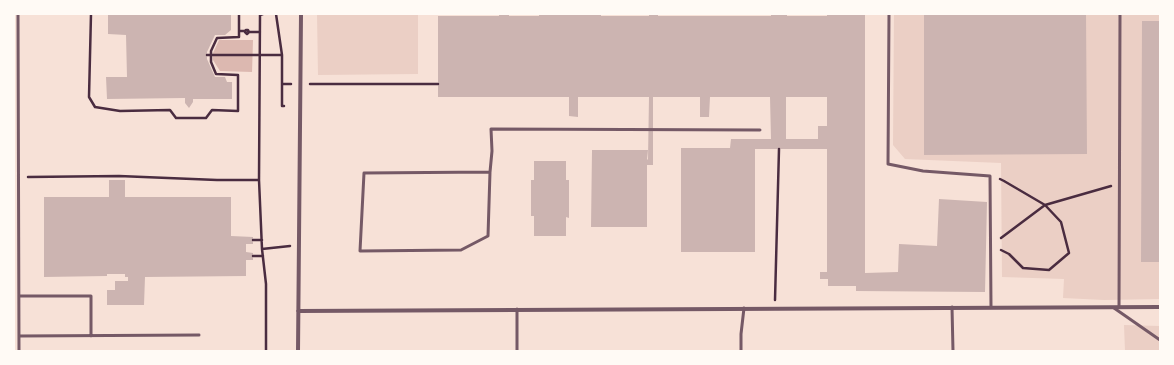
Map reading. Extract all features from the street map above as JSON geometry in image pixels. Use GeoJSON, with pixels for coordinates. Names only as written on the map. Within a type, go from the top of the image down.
{"type":"FeatureCollection","features":[{"type":"Feature","properties":{"kind":"street"},"geometry":{"type":"LineString","coordinates":[[298,351],[301,14]]}},
{"type":"Feature","properties":{"kind":"street"},"geometry":{"type":"LineString","coordinates":[[298,311],[1160,307]]}},
{"type":"Feature","properties":{"kind":"lane"},"geometry":{"type":"LineString","coordinates":[[18,14],[19,351]]}},
{"type":"Feature","properties":{"kind":"lane"},"geometry":{"type":"LineString","coordinates":[[889,14],[888,164],[923,171],[990,176],[991,307]]}},
{"type":"Feature","properties":{"kind":"lane"},"geometry":{"type":"LineString","coordinates":[[1119,306],[1120,14]]}},
{"type":"Feature","properties":{"kind":"lane"},"geometry":{"type":"LineString","coordinates":[[490,172],[364,173],[360,251],[461,250],[488,236],[492,151],[491,130],[760,130]]}},
{"type":"Feature","properties":{"kind":"lane"},"geometry":{"type":"LineString","coordinates":[[19,296],[91,296],[91,336]]}},
{"type":"Feature","properties":{"kind":"lane"},"geometry":{"type":"LineString","coordinates":[[952,307],[952,351]]}},
{"type":"Feature","properties":{"kind":"lane"},"geometry":{"type":"LineString","coordinates":[[1112,307],[1160,340]]}},
{"type":"Feature","properties":{"kind":"lane"},"geometry":{"type":"LineString","coordinates":[[741,351],[744,308]]}},
{"type":"Feature","properties":{"kind":"lane"},"geometry":{"type":"LineString","coordinates":[[517,309],[517,351]]}},
{"type":"Feature","properties":{"kind":"lane"},"geometry":{"type":"LineString","coordinates":[[19,336],[200,335]]}},
{"type":"Feature","properties":{"kind":"path"},"geometry":{"type":"LineString","coordinates":[[91,14],[89,97],[96,107],[120,111],[170,110],[176,118],[206,118],[212,110],[238,111],[238,75],[216,74],[211,62],[211,51],[217,38],[239,37],[238,14]]}},
{"type":"Feature","properties":{"kind":"path"},"geometry":{"type":"LineString","coordinates":[[263,14],[260,16],[259,180],[262,249],[266,284],[266,351]]}},
{"type":"Feature","properties":{"kind":"path"},"geometry":{"type":"LineString","coordinates":[[276,14],[282,55],[282,106],[284,106]]}},
{"type":"Feature","properties":{"kind":"path"},"geometry":{"type":"LineString","coordinates":[[239,31],[248,30],[249,32],[260,32]]}},
{"type":"Feature","properties":{"kind":"path"},"geometry":{"type":"LineString","coordinates":[[207,55],[282,55]]}},
{"type":"Feature","properties":{"kind":"path"},"geometry":{"type":"LineString","coordinates":[[282,84],[438,84]]}},
{"type":"Feature","properties":{"kind":"path"},"geometry":{"type":"LineString","coordinates":[[774,308],[779,149]]}},
{"type":"Feature","properties":{"kind":"path"},"geometry":{"type":"LineString","coordinates":[[118,180],[119,176]]}},
{"type":"Feature","properties":{"kind":"path"},"geometry":{"type":"LineString","coordinates":[[19,177],[119,176],[259,180]]}},
{"type":"Feature","properties":{"kind":"path"},"geometry":{"type":"LineString","coordinates":[[990,176],[1004,181],[1045,205],[1062,222],[1069,253],[1049,270],[1023,268],[1009,254],[1001,250]]}},
{"type":"Feature","properties":{"kind":"path"},"geometry":{"type":"LineString","coordinates":[[1001,238],[1045,205],[1119,183]]}},
{"type":"Feature","properties":{"kind":"path"},"geometry":{"type":"LineString","coordinates":[[253,240],[262,240]]}},
{"type":"Feature","properties":{"kind":"path"},"geometry":{"type":"LineString","coordinates":[[262,249],[298,246]]}},
{"type":"Feature","properties":{"kind":"path"},"geometry":{"type":"LineString","coordinates":[[253,256],[263,256]]}},
{"type":"Feature","properties":{"kind":"shaded area"},"geometry":{"type":"Polygon","coordinates":[[[317,14],[418,14],[418,74],[318,75],[317,14]]]}},
{"type":"Feature","properties":{"kind":"shaded area"},"geometry":{"type":"Polygon","coordinates":[[[894,14],[1160,14],[1160,299],[1104,300],[1063,298],[1064,279],[1002,277],[1001,163],[905,159],[893,145],[894,14]]]}},
{"type":"Feature","properties":{"kind":"shaded area"},"geometry":{"type":"Polygon","coordinates":[[[219,40],[253,40],[252,72],[220,71],[213,60],[213,53],[219,40]]]}},
{"type":"Feature","properties":{"kind":"shaded area"},"geometry":{"type":"Polygon","coordinates":[[[1124,325],[1160,326],[1160,351],[1125,351],[1124,325]]]}},
{"type":"Feature","properties":{"kind":"building"},"geometry":{"type":"Polygon","coordinates":[[[108,14],[231,14],[231,30],[225,35],[215,35],[207,52],[207,59],[215,77],[225,77],[227,82],[232,82],[232,99],[193,99],[193,102],[189,108],[185,103],[185,98],[107,99],[106,77],[127,77],[126,35],[108,34],[108,14]]]}},
{"type":"Feature","properties":{"kind":"building"},"geometry":{"type":"Polygon","coordinates":[[[499,14],[509,14],[509,16],[539,16],[539,14],[601,14],[601,16],[649,16],[649,14],[658,14],[658,16],[771,16],[771,14],[787,14],[787,16],[827,16],[827,14],[865,14],[865,273],[898,272],[899,244],[937,246],[939,199],[987,202],[985,292],[856,291],[856,286],[828,286],[828,279],[820,279],[820,272],[827,272],[827,149],[755,149],[755,252],[681,252],[681,148],[730,148],[731,139],[771,139],[770,97],[710,97],[709,117],[700,117],[700,97],[653,97],[653,165],[647,165],[647,227],[591,227],[592,150],[648,150],[647,160],[648,159],[649,97],[578,97],[578,117],[569,116],[569,97],[438,97],[438,16],[499,16],[499,14]],[[786,97],[786,139],[818,139],[818,126],[827,126],[827,97],[786,97]]]}},
{"type":"Feature","properties":{"kind":"building"},"geometry":{"type":"Polygon","coordinates":[[[924,14],[1086,14],[1087,154],[924,155],[924,14]]]}},
{"type":"Feature","properties":{"kind":"building"},"geometry":{"type":"Polygon","coordinates":[[[1142,21],[1160,21],[1160,262],[1141,262],[1142,21]]]}},
{"type":"Feature","properties":{"kind":"building"},"geometry":{"type":"Polygon","coordinates":[[[534,161],[566,161],[566,180],[569,180],[569,218],[566,217],[566,236],[534,236],[534,216],[531,216],[531,180],[534,180],[534,161]]]}},
{"type":"Feature","properties":{"kind":"building"},"geometry":{"type":"Polygon","coordinates":[[[109,180],[125,180],[125,197],[231,197],[231,236],[253,237],[253,244],[246,244],[246,252],[253,253],[253,260],[246,260],[246,276],[145,277],[144,305],[107,305],[107,290],[115,290],[115,281],[128,281],[128,277],[125,277],[125,274],[107,274],[107,276],[44,277],[44,197],[109,197],[109,180]]]}}]}
